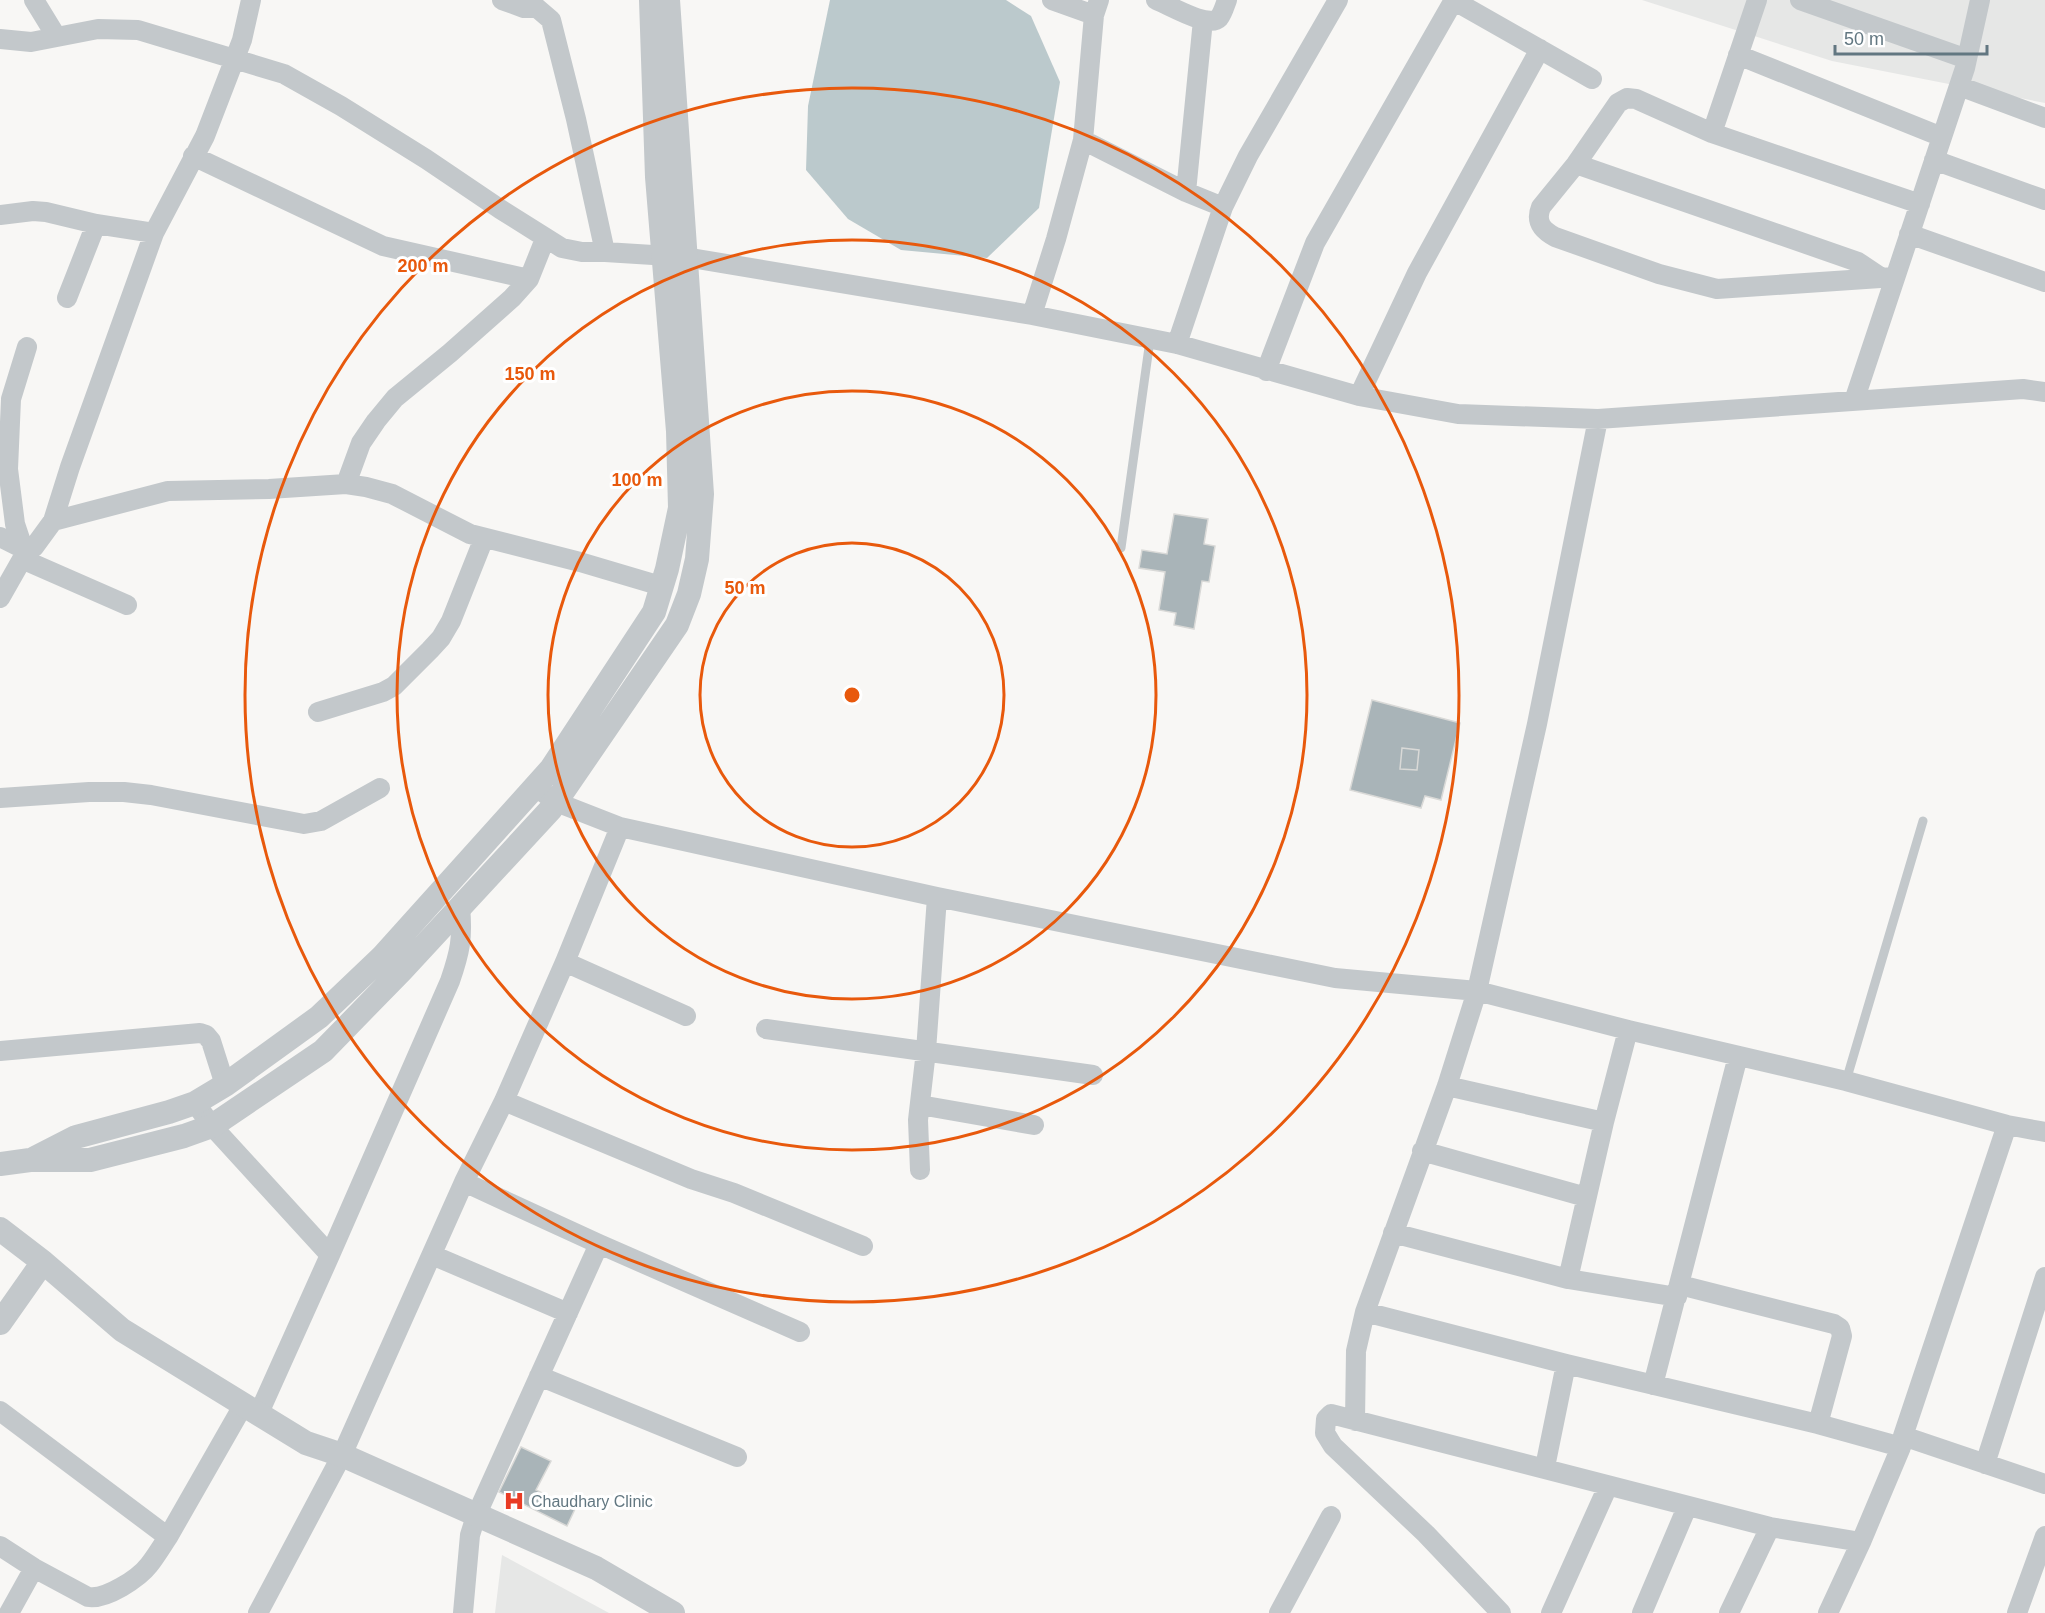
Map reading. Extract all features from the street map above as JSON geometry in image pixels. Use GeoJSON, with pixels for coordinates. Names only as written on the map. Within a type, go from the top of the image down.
{"type":"FeatureCollection","features":[{"type":"Feature","properties":{"kind":"street"},"geometry":{"type":"LineString","coordinates":[[34,0],[56,36]]}},
{"type":"Feature","properties":{"kind":"street"},"geometry":{"type":"LineString","coordinates":[[0,598],[24,554],[34,547],[53,521],[70,467],[154,233],[205,136],[242,40],[251,0]]}},
{"type":"Feature","properties":{"kind":"street"},"geometry":{"type":"LineString","coordinates":[[502,0],[525,8],[536,4],[551,20],[576,118],[604,252]]}},
{"type":"Feature","properties":{"kind":"street"},"geometry":{"type":"LineString","coordinates":[[0,1164],[30,1160],[90,1160],[184,1136],[212,1126],[323,1051],[460,908],[556,802],[677,625],[697,559],[702,494],[674,257],[657,177],[651,0]]}},
{"type":"Feature","properties":{"kind":"street"},"geometry":{"type":"LineString","coordinates":[[30,1160],[76,1137],[169,1113],[195,1103],[225,1085],[319,1017],[382,957],[551,770],[654,612],[667,569],[680,508],[669,0]]}},
{"type":"Feature","properties":{"kind":"street"},"geometry":{"type":"LineString","coordinates":[[1032,315],[1083,140],[1096,7],[1052,0]]}},
{"type":"Feature","properties":{"kind":"street"},"geometry":{"type":"LineString","coordinates":[[1159,1],[1212,22],[1219,18],[1227,0]]}},
{"type":"Feature","properties":{"kind":"street"},"geometry":{"type":"LineString","coordinates":[[1177,344],[1223,207],[1248,156],[1338,0]]}},
{"type":"Feature","properties":{"kind":"street"},"geometry":{"type":"LineString","coordinates":[[1266,371],[1315,243],[1454,0],[1592,79]]}},
{"type":"Feature","properties":{"kind":"street"},"geometry":{"type":"LineString","coordinates":[[1712,133],[1756,0]]}},
{"type":"Feature","properties":{"kind":"street"},"geometry":{"type":"LineString","coordinates":[[1800,0],[1967,60]]}},
{"type":"Feature","properties":{"kind":"street"},"geometry":{"type":"LineString","coordinates":[[1854,401],[1889,278],[1920,204],[1959,86],[1980,0]]}},
{"type":"Feature","properties":{"kind":"street"},"geometry":{"type":"LineString","coordinates":[[1186,192],[1203,20]]}},
{"type":"Feature","properties":{"kind":"street"},"geometry":{"type":"LineString","coordinates":[[0,39],[31,42],[98,29],[138,30],[284,74],[341,106],[426,159],[562,248],[582,252],[674,257],[1032,315],[1177,344],[1359,396],[1458,414],[1598,419],[2023,389],[2045,392]]}},
{"type":"Feature","properties":{"kind":"street"},"geometry":{"type":"LineString","coordinates":[[1359,396],[1417,273],[1540,49]]}},
{"type":"Feature","properties":{"kind":"street"},"geometry":{"type":"LineString","coordinates":[[1738,55],[1942,137]]}},
{"type":"Feature","properties":{"kind":"street"},"geometry":{"type":"LineString","coordinates":[[1959,86],[2045,118]]}},
{"type":"Feature","properties":{"kind":"street"},"geometry":{"type":"LineString","coordinates":[[1889,278],[1717,289],[1659,274],[1555,237],[1539,225],[1538,215],[1541,207],[1576,164],[1618,103],[1627,99],[1636,99],[1712,133],[1920,204]]}},
{"type":"Feature","properties":{"kind":"street"},"geometry":{"type":"LineString","coordinates":[[1083,140],[1186,192],[1223,207]]}},
{"type":"Feature","properties":{"kind":"street"},"geometry":{"type":"LineString","coordinates":[[193,156],[382,246],[528,279]]}},
{"type":"Feature","properties":{"kind":"street"},"geometry":{"type":"LineString","coordinates":[[1934,160],[2045,200]]}},
{"type":"Feature","properties":{"kind":"street"},"geometry":{"type":"LineString","coordinates":[[1576,164],[1858,262],[1889,278]]}},
{"type":"Feature","properties":{"kind":"street"},"geometry":{"type":"LineString","coordinates":[[0,215],[33,211],[46,212],[96,224],[154,233]]}},
{"type":"Feature","properties":{"kind":"street"},"geometry":{"type":"LineString","coordinates":[[67,298],[96,224]]}},
{"type":"Feature","properties":{"kind":"street"},"geometry":{"type":"LineString","coordinates":[[1909,234],[2045,282]]}},
{"type":"Feature","properties":{"kind":"street"},"geometry":{"type":"LineString","coordinates":[[346,484],[361,443],[376,421],[395,398],[459,346],[512,298],[528,279],[545,239]]}},
{"type":"Feature","properties":{"kind":"street"},"geometry":{"type":"LineString","coordinates":[[24,554],[15,524],[8,470],[11,399],[27,347]]}},
{"type":"Feature","properties":{"kind":"street"},"geometry":{"type":"LineString","coordinates":[[1355,1421],[1356,1351],[1365,1312],[1447,1086],[1477,992],[1537,724],[1598,419]]}},
{"type":"Feature","properties":{"kind":"street"},"geometry":{"type":"LineString","coordinates":[[53,521],[168,491],[269,489],[346,484],[392,494],[470,534],[523,546],[661,586]]}},
{"type":"Feature","properties":{"kind":"street"},"geometry":{"type":"LineString","coordinates":[[0,537],[24,554],[127,605]]}},
{"type":"Feature","properties":{"kind":"street"},"geometry":{"type":"LineString","coordinates":[[318,712],[383,692],[394,686],[430,650],[441,638],[451,621],[484,538]]}},
{"type":"Feature","properties":{"kind":"street"},"geometry":{"type":"LineString","coordinates":[[536,787],[556,802],[621,827],[937,897],[1335,978],[1477,992],[1846,1081],[2007,1125],[2045,1132]]}},
{"type":"Feature","properties":{"kind":"street"},"geometry":{"type":"LineString","coordinates":[[0,798],[124,792],[304,824],[321,821],[380,789]]}},
{"type":"Feature","properties":{"kind":"street"},"geometry":{"type":"LineString","coordinates":[[258,1613],[342,1455],[464,1182],[504,1101],[621,827]]}},
{"type":"Feature","properties":{"kind":"street"},"geometry":{"type":"LineString","coordinates":[[920,1170],[918,1120],[926,1051],[937,897]]}},
{"type":"Feature","properties":{"kind":"street"},"geometry":{"type":"LineString","coordinates":[[0,1546],[34,1568],[88,1597],[95,1605],[143,1571],[168,1537],[251,1409],[330,1256],[450,981],[460,952],[463,933],[460,908]]}},
{"type":"Feature","properties":{"kind":"street"},"geometry":{"type":"LineString","coordinates":[[565,962],[686,1016]]}},
{"type":"Feature","properties":{"kind":"street"},"geometry":{"type":"LineString","coordinates":[[766,1029],[1093,1075]]}},
{"type":"Feature","properties":{"kind":"street"},"geometry":{"type":"LineString","coordinates":[[1568,1279],[1628,1030]]}},
{"type":"Feature","properties":{"kind":"street"},"geometry":{"type":"LineString","coordinates":[[0,1051],[200,1033],[207,1035],[211,1041],[225,1085]]}},
{"type":"Feature","properties":{"kind":"street"},"geometry":{"type":"LineString","coordinates":[[1653,1385],[1738,1056]]}},
{"type":"Feature","properties":{"kind":"street"},"geometry":{"type":"LineString","coordinates":[[1447,1086],[1604,1122]]}},
{"type":"Feature","properties":{"kind":"street"},"geometry":{"type":"LineString","coordinates":[[504,1101],[691,1179],[734,1193],[863,1245]]}},
{"type":"Feature","properties":{"kind":"street"},"geometry":{"type":"LineString","coordinates":[[195,1103],[212,1126],[330,1256]]}},
{"type":"Feature","properties":{"kind":"street"},"geometry":{"type":"LineString","coordinates":[[920,1105],[1034,1125]]}},
{"type":"Feature","properties":{"kind":"street"},"geometry":{"type":"LineString","coordinates":[[1828,1613],[1861,1542],[1902,1442],[2007,1125]]}},
{"type":"Feature","properties":{"kind":"street"},"geometry":{"type":"LineString","coordinates":[[1422,1151],[1586,1197]]}},
{"type":"Feature","properties":{"kind":"street"},"geometry":{"type":"LineString","coordinates":[[464,1182],[801,1332]]}},
{"type":"Feature","properties":{"kind":"street"},"geometry":{"type":"LineString","coordinates":[[0,1229],[43,1262],[122,1330],[306,1443],[342,1455],[596,1568],[673,1613]]}},
{"type":"Feature","properties":{"kind":"street"},"geometry":{"type":"LineString","coordinates":[[1393,1233],[1568,1279],[1678,1291],[1834,1324],[1840,1328],[1842,1336],[1818,1424]]}},
{"type":"Feature","properties":{"kind":"street"},"geometry":{"type":"LineString","coordinates":[[463,1613],[470,1535],[476,1516],[599,1244]]}},
{"type":"Feature","properties":{"kind":"street"},"geometry":{"type":"LineString","coordinates":[[432,1255],[568,1313]]}},
{"type":"Feature","properties":{"kind":"street"},"geometry":{"type":"LineString","coordinates":[[0,1323],[43,1262]]}},
{"type":"Feature","properties":{"kind":"street"},"geometry":{"type":"LineString","coordinates":[[1985,1464],[2045,1277]]}},
{"type":"Feature","properties":{"kind":"street"},"geometry":{"type":"LineString","coordinates":[[1365,1312],[1566,1364],[1902,1442],[1985,1464],[2045,1484]]}},
{"type":"Feature","properties":{"kind":"street"},"geometry":{"type":"LineString","coordinates":[[1545,1467],[1566,1364]]}},
{"type":"Feature","properties":{"kind":"street"},"geometry":{"type":"LineString","coordinates":[[539,1377],[736,1457]]}},
{"type":"Feature","properties":{"kind":"street"},"geometry":{"type":"LineString","coordinates":[[0,1411],[168,1537]]}},
{"type":"Feature","properties":{"kind":"street"},"geometry":{"type":"LineString","coordinates":[[1501,1613],[1426,1534],[1332,1446],[1325,1433],[1326,1419],[1331,1414],[1339,1414],[1355,1421],[1545,1467],[1687,1507],[1770,1527],[1861,1542]]}},
{"type":"Feature","properties":{"kind":"street"},"geometry":{"type":"LineString","coordinates":[[1551,1613],[1608,1486]]}},
{"type":"Feature","properties":{"kind":"street"},"geometry":{"type":"LineString","coordinates":[[1642,1613],[1687,1507]]}},
{"type":"Feature","properties":{"kind":"street"},"geometry":{"type":"LineString","coordinates":[[1279,1613],[1331,1516]]}},
{"type":"Feature","properties":{"kind":"street"},"geometry":{"type":"LineString","coordinates":[[1729,1613],[1770,1527]]}},
{"type":"Feature","properties":{"kind":"street"},"geometry":{"type":"LineString","coordinates":[[2017,1613],[2037,1580],[2045,1536]]}},
{"type":"Feature","properties":{"kind":"street"},"geometry":{"type":"LineString","coordinates":[[9,1613],[34,1568]]}},
{"type":"Feature","properties":{"kind":"lane"},"geometry":{"type":"LineString","coordinates":[[1121,548],[1150,340]]}},
{"type":"Feature","properties":{"kind":"lane"},"geometry":{"type":"LineString","coordinates":[[1846,1081],[1923,821]]}},
{"type":"Feature","properties":{"kind":"shaded area"},"geometry":{"type":"Polygon","coordinates":[[[830,0],[1006,0],[1031,16],[1060,82],[1039,208],[987,258],[901,250],[848,219],[806,170],[808,106],[830,0]]]}},
{"type":"Feature","properties":{"kind":"shaded area"},"geometry":{"type":"Polygon","coordinates":[[[1642,0],[2045,0],[2045,103],[1832,61],[1642,0]]]}},
{"type":"Feature","properties":{"kind":"shaded area"},"geometry":{"type":"Polygon","coordinates":[[[502,1555],[609,1613],[495,1613],[502,1555]]]}},
{"type":"Feature","properties":{"kind":"building"},"geometry":{"type":"Polygon","coordinates":[[[1174,514],[1208,519],[1204,544],[1215,546],[1209,582],[1202,581],[1194,629],[1174,625],[1176,613],[1159,610],[1165,572],[1139,568],[1142,550],[1167,554],[1174,514]]]}},
{"type":"Feature","properties":{"kind":"building"},"geometry":{"type":"Polygon","coordinates":[[[1372,700],[1460,723],[1441,800],[1425,796],[1421,808],[1350,790],[1372,700]],[[1402,748],[1400,769],[1417,770],[1419,750],[1402,748]]]}},
{"type":"Feature","properties":{"kind":"building"},"geometry":{"type":"Polygon","coordinates":[[[1402,748],[1419,750],[1417,770],[1400,769],[1402,748]]]}},
{"type":"Feature","properties":{"kind":"building"},"geometry":{"type":"Polygon","coordinates":[[[521,1447],[551,1461],[536,1490],[575,1509],[567,1526],[499,1492],[521,1447]]]}},
{"type":"Feature","properties":{"kind":"place","name":"Chaudhary Clinic"},"geometry":{"type":"Point","coordinates":[514,1501]}}]}
